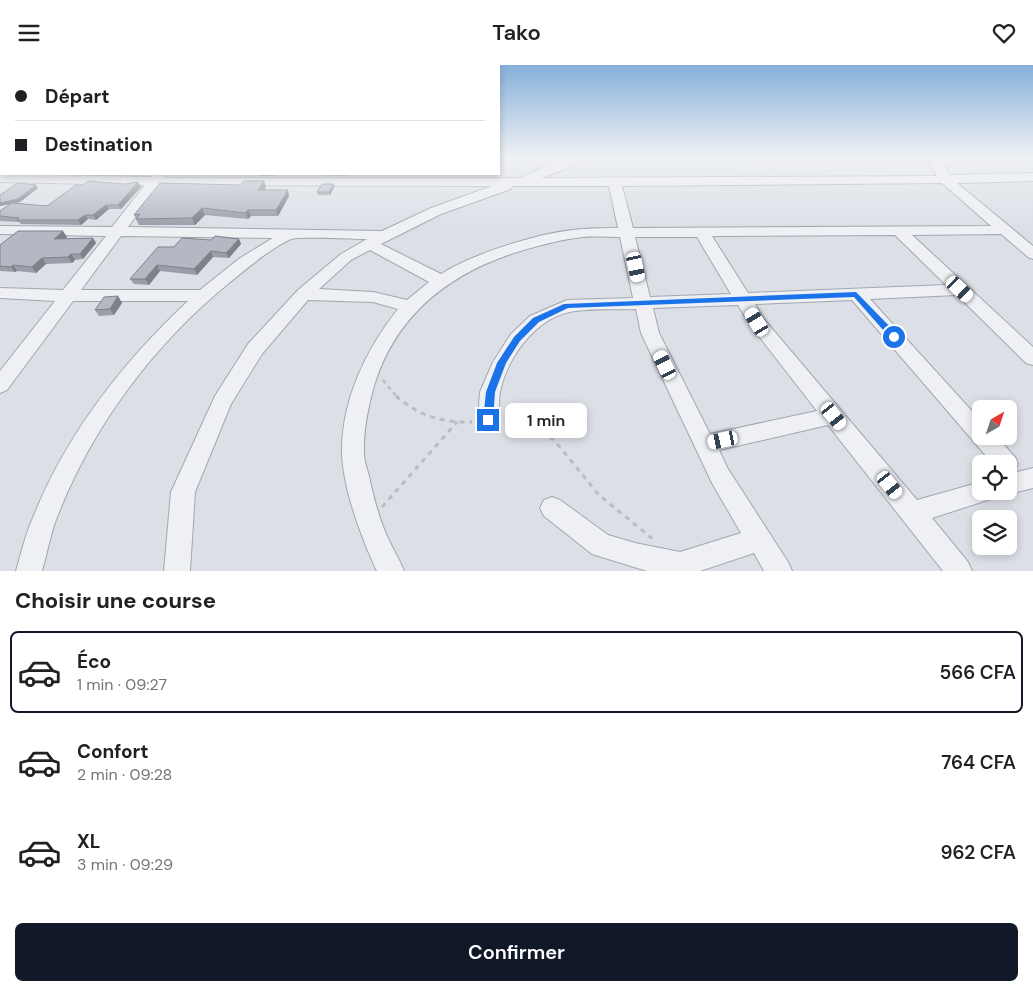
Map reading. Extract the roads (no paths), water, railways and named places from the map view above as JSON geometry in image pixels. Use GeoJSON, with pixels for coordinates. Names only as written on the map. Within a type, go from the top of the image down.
{"type":"FeatureCollection","features":[{"type":"Feature","properties":{"kind":"street"},"geometry":{"type":"LineString","coordinates":[[0,385],[156,181]]}},
{"type":"Feature","properties":{"kind":"street"},"geometry":{"type":"LineString","coordinates":[[471,181],[807,181]]}},
{"type":"Feature","properties":{"kind":"street"},"geometry":{"type":"LineString","coordinates":[[177,571],[183,492],[222,402],[255,349],[304,293],[346,257],[378,239],[436,211],[480,197],[520,181]]}},
{"type":"Feature","properties":{"kind":"street"},"geometry":{"type":"LineString","coordinates":[[947,181],[1033,254]]}},
{"type":"Feature","properties":{"kind":"street"},"geometry":{"type":"LineString","coordinates":[[615,182],[650,333],[720,476],[779,571]]}},
{"type":"Feature","properties":{"kind":"street"},"geometry":{"type":"LineString","coordinates":[[0,230],[289,234],[378,239],[441,281]]}},
{"type":"Feature","properties":{"kind":"street"},"geometry":{"type":"LineString","coordinates":[[391,571],[380,552],[362,502],[353,453],[359,402],[376,360],[393,326],[411,307],[441,281],[485,258],[536,241],[582,233],[1005,230]]}},
{"type":"Feature","properties":{"kind":"street"},"geometry":{"type":"LineString","coordinates":[[898,231],[1033,358]]}},
{"type":"Feature","properties":{"kind":"street"},"geometry":{"type":"LineString","coordinates":[[702,232],[757,322],[959,571]]}},
{"type":"Feature","properties":{"kind":"street"},"geometry":{"type":"LineString","coordinates":[[29,571],[52,494],[91,424],[138,364],[181,316],[236,267],[289,234]]}},
{"type":"Feature","properties":{"kind":"street"},"geometry":{"type":"LineString","coordinates":[[488,420],[490,392],[502,363],[517,339],[536,320],[567,306],[643,301],[744,300],[960,289]]}},
{"type":"Feature","properties":{"kind":"street"},"geometry":{"type":"LineString","coordinates":[[0,293],[68,297],[203,295]]}},
{"type":"Feature","properties":{"kind":"street"},"geometry":{"type":"LineString","coordinates":[[304,293],[373,297],[411,307]]}},
{"type":"Feature","properties":{"kind":"street"},"geometry":{"type":"LineString","coordinates":[[856,295],[972,424]]}},
{"type":"Feature","properties":{"kind":"street"},"geometry":{"type":"LineString","coordinates":[[705,444],[834,416]]}},
{"type":"Feature","properties":{"kind":"street"},"geometry":{"type":"LineString","coordinates":[[991,445],[999,455]]}},
{"type":"Feature","properties":{"kind":"street"},"geometry":{"type":"LineString","coordinates":[[912,513],[972,495]]}},
{"type":"Feature","properties":{"kind":"street"},"geometry":{"type":"LineString","coordinates":[[552,508],[601,545],[635,556],[680,565],[759,539]]}}]}
